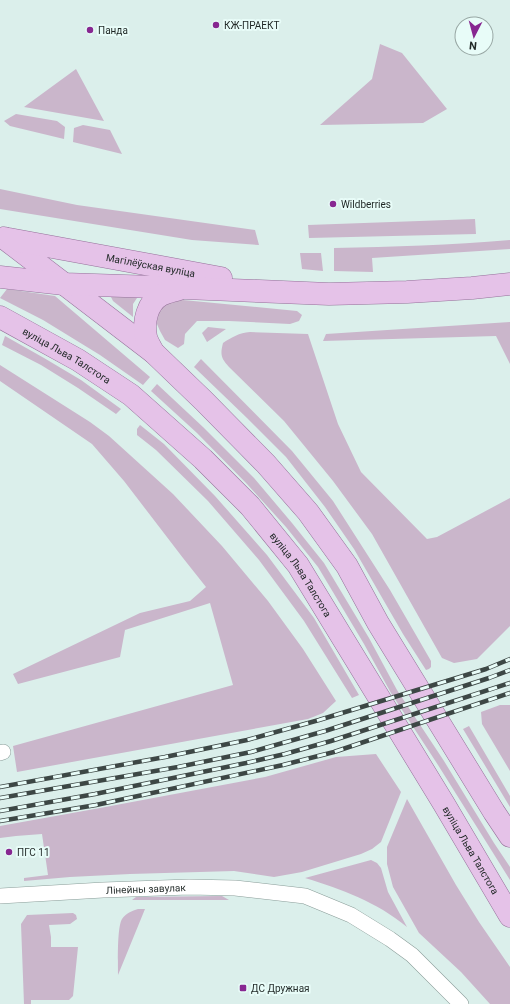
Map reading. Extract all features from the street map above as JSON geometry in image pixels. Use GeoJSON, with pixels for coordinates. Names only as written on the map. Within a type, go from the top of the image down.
{"type":"FeatureCollection","features":[{"type":"Feature","properties":{"kind":"main road"},"geometry":{"type":"LineString","coordinates":[[2,238],[152,352],[204,401],[260,458],[308,512],[347,566],[382,630],[510,836]]}},
{"type":"Feature","properties":{"kind":"main road","name":"Магілёўская вуліца"},"geometry":{"type":"LineString","coordinates":[[2,238],[301,292]]}},
{"type":"Feature","properties":{"kind":"main road","name":"Магілёўская вуліца"},"geometry":{"type":"LineString","coordinates":[[0,277],[64,284],[329,294],[407,292],[510,284]]}},
{"type":"Feature","properties":{"kind":"main road"},"geometry":{"type":"LineString","coordinates":[[152,352],[146,338],[145,326],[149,308],[162,294],[185,288]]}},
{"type":"Feature","properties":{"kind":"main road","name":"вуліца Льва Талстога"},"geometry":{"type":"LineString","coordinates":[[0,317],[78,360],[131,395],[204,459],[250,506],[298,564],[436,790],[510,916]]}},
{"type":"Feature","properties":{"kind":"street","name":"Лінейны завулак"},"geometry":{"type":"LineString","coordinates":[[0,896],[189,887],[235,888],[305,896],[351,915],[390,939],[412,956],[461,1004]]}},
{"type":"Feature","properties":{"kind":"street","name":"Лінейны завулак"},"geometry":{"type":"LineString","coordinates":[[292,894],[304,903],[349,920],[389,944],[408,960],[448,1004]]}},
{"type":"Feature","properties":{"kind":"shaded area"},"geometry":{"type":"Polygon","coordinates":[[[380,44],[402,53],[447,109],[423,123],[320,125],[372,79],[380,44]]]}},
{"type":"Feature","properties":{"kind":"shaded area"},"geometry":{"type":"Polygon","coordinates":[[[76,69],[104,121],[24,107],[76,69]]]}},
{"type":"Feature","properties":{"kind":"shaded area"},"geometry":{"type":"Polygon","coordinates":[[[16,114],[57,121],[65,127],[64,139],[10,126],[4,121],[16,114]]]}},
{"type":"Feature","properties":{"kind":"shaded area"},"geometry":{"type":"Polygon","coordinates":[[[83,125],[110,130],[122,154],[73,142],[74,128],[83,125]]]}},
{"type":"Feature","properties":{"kind":"shaded area"},"geometry":{"type":"Polygon","coordinates":[[[0,189],[77,205],[255,230],[259,245],[192,240],[0,209],[0,189]]]}},
{"type":"Feature","properties":{"kind":"shaded area"},"geometry":{"type":"Polygon","coordinates":[[[475,219],[476,234],[309,238],[308,225],[475,219]]]}},
{"type":"Feature","properties":{"kind":"shaded area"},"geometry":{"type":"Polygon","coordinates":[[[510,240],[510,249],[372,258],[373,272],[334,271],[334,248],[422,246],[510,240]]]}},
{"type":"Feature","properties":{"kind":"shaded area"},"geometry":{"type":"Polygon","coordinates":[[[300,253],[321,253],[323,271],[302,269],[300,253]]]}},
{"type":"Feature","properties":{"kind":"shaded area"},"geometry":{"type":"Polygon","coordinates":[[[7,289],[55,296],[150,377],[143,385],[100,355],[43,320],[0,298],[7,289]]]}},
{"type":"Feature","properties":{"kind":"shaded area"},"geometry":{"type":"Polygon","coordinates":[[[109,293],[139,295],[133,304],[133,317],[113,301],[109,293]]]}},
{"type":"Feature","properties":{"kind":"shaded area"},"geometry":{"type":"Polygon","coordinates":[[[173,300],[297,311],[302,315],[299,321],[290,324],[197,321],[185,334],[184,344],[178,348],[165,340],[157,324],[157,314],[164,304],[173,300]]]}},
{"type":"Feature","properties":{"kind":"shaded area"},"geometry":{"type":"Polygon","coordinates":[[[510,322],[510,364],[496,336],[323,341],[326,334],[510,322]]]}},
{"type":"Feature","properties":{"kind":"shaded area"},"geometry":{"type":"Polygon","coordinates":[[[208,327],[226,329],[207,342],[202,333],[208,327]]]}},
{"type":"Feature","properties":{"kind":"shaded area"},"geometry":{"type":"Polygon","coordinates":[[[242,333],[308,334],[338,424],[361,472],[427,539],[437,537],[510,498],[510,626],[477,659],[454,663],[442,658],[372,534],[333,481],[284,421],[224,361],[221,353],[223,343],[242,333]]]}},
{"type":"Feature","properties":{"kind":"shaded area"},"geometry":{"type":"Polygon","coordinates":[[[5,336],[81,380],[121,409],[116,414],[41,365],[2,345],[5,336]]]}},
{"type":"Feature","properties":{"kind":"shaded area"},"geometry":{"type":"Polygon","coordinates":[[[201,359],[292,451],[333,501],[390,590],[431,661],[431,667],[429,669],[426,670],[403,634],[354,549],[325,507],[286,457],[194,367],[201,359]]]}},
{"type":"Feature","properties":{"kind":"shaded area"},"geometry":{"type":"Polygon","coordinates":[[[0,365],[90,422],[109,436],[173,494],[222,546],[268,601],[303,649],[336,701],[323,713],[308,719],[17,772],[13,746],[233,685],[210,603],[125,630],[120,657],[18,684],[13,674],[140,613],[190,601],[206,587],[124,481],[92,444],[0,381],[0,365]]]}},
{"type":"Feature","properties":{"kind":"shaded area"},"geometry":{"type":"Polygon","coordinates":[[[157,384],[254,478],[324,563],[369,638],[397,690],[444,761],[510,867],[510,880],[391,693],[364,644],[318,567],[286,527],[247,484],[197,433],[151,391],[157,384]]]}},
{"type":"Feature","properties":{"kind":"shaded area"},"geometry":{"type":"Polygon","coordinates":[[[140,425],[164,444],[215,496],[267,555],[314,618],[359,695],[352,698],[304,621],[259,560],[208,501],[156,450],[137,435],[137,429],[140,425]]]}},
{"type":"Feature","properties":{"kind":"shaded area"},"geometry":{"type":"Polygon","coordinates":[[[500,705],[510,705],[510,771],[482,724],[481,712],[500,705]]]}},
{"type":"Feature","properties":{"kind":"shaded area"},"geometry":{"type":"Polygon","coordinates":[[[469,726],[510,796],[510,807],[463,729],[469,726]]]}},
{"type":"Feature","properties":{"kind":"shaded area"},"geometry":{"type":"Polygon","coordinates":[[[376,754],[401,792],[381,842],[372,849],[361,854],[302,872],[274,877],[234,871],[130,874],[24,881],[24,878],[48,875],[42,834],[0,838],[0,826],[265,777],[336,757],[376,754]]]}},
{"type":"Feature","properties":{"kind":"shaded area"},"geometry":{"type":"Polygon","coordinates":[[[407,799],[456,885],[510,967],[510,1004],[490,1004],[461,972],[419,933],[393,887],[387,864],[387,847],[407,799]]]}},
{"type":"Feature","properties":{"kind":"shaded area"},"geometry":{"type":"Polygon","coordinates":[[[371,860],[377,863],[381,868],[388,892],[407,927],[371,903],[305,878],[371,860]]]}},
{"type":"Feature","properties":{"kind":"shaded area"},"geometry":{"type":"Polygon","coordinates":[[[222,896],[229,900],[132,900],[136,897],[222,896]]]}},
{"type":"Feature","properties":{"kind":"shaded area"},"geometry":{"type":"Polygon","coordinates":[[[138,909],[145,909],[118,975],[120,923],[125,915],[138,909]]]}},
{"type":"Feature","properties":{"kind":"shaded area"},"geometry":{"type":"Polygon","coordinates":[[[73,913],[76,915],[77,919],[70,924],[49,925],[51,947],[78,947],[73,996],[69,1000],[31,1000],[31,1004],[24,1004],[21,924],[27,915],[73,913]]]}},
{"type":"Feature","properties":{"kind":"railway"},"geometry":{"type":"LineString","coordinates":[[0,787],[165,757],[247,740],[319,720],[486,669],[510,659]]}},
{"type":"Feature","properties":{"kind":"railway"},"geometry":{"type":"LineString","coordinates":[[0,798],[178,767],[251,752],[325,731],[510,670]]}},
{"type":"Feature","properties":{"kind":"railway"},"geometry":{"type":"LineString","coordinates":[[0,811],[95,794],[285,754],[331,741],[510,683]]}},
{"type":"Feature","properties":{"kind":"railway"},"geometry":{"type":"LineString","coordinates":[[0,821],[96,805],[283,765],[334,752],[510,693]]}},
{"type":"Feature","properties":{"kind":"place","name":"КЖ-ПРАЕКТ"},"geometry":{"type":"Point","coordinates":[216,25]}},
{"type":"Feature","properties":{"kind":"place","name":"Панда"},"geometry":{"type":"Point","coordinates":[90,30]}},
{"type":"Feature","properties":{"kind":"place","name":"Wildberries"},"geometry":{"type":"Point","coordinates":[333,204]}},
{"type":"Feature","properties":{"kind":"place","name":"ПГС 11"},"geometry":{"type":"Point","coordinates":[9,852]}},
{"type":"Feature","properties":{"kind":"place","name":"ДС Дружная"},"geometry":{"type":"Point","coordinates":[243,988]}}]}
